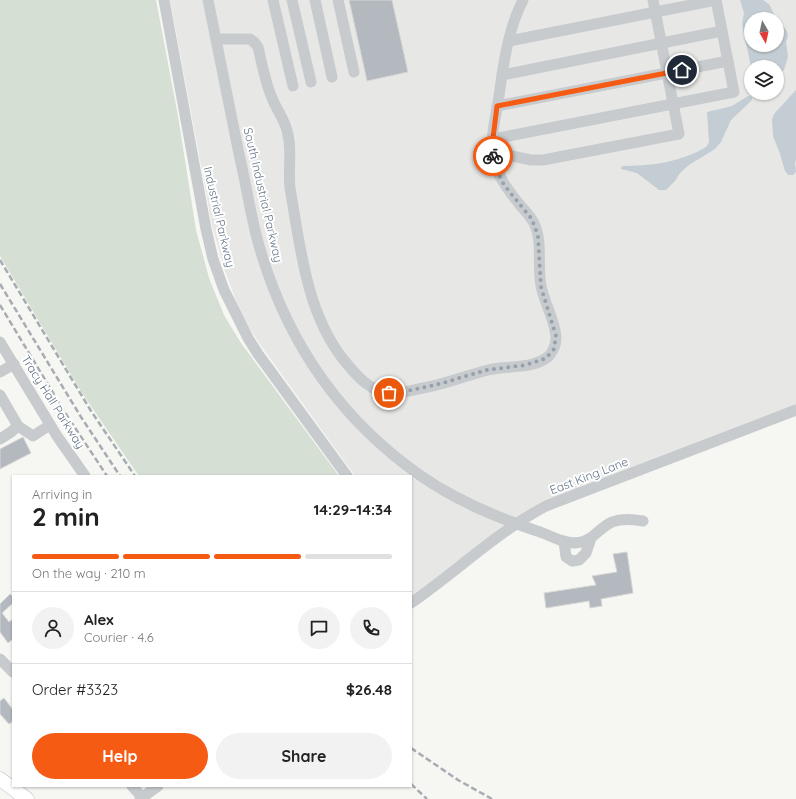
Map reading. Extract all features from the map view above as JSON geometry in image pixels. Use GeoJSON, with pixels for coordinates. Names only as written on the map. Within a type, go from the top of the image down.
{"type":"FeatureCollection","features":[{"type":"Feature","properties":{"kind":"main road"},"geometry":{"type":"LineString","coordinates":[[0,779],[27,799]]}},
{"type":"Feature","properties":{"kind":"street","name":"Industrial Parkway"},"geometry":{"type":"LineString","coordinates":[[164,0],[206,229],[224,290],[239,323],[258,354],[346,475]]}},
{"type":"Feature","properties":{"kind":"street","name":"South Industrial Parkway"},"geometry":{"type":"LineString","coordinates":[[208,0],[257,240],[281,309],[306,356],[342,406],[368,434],[394,457],[432,484],[452,496],[483,511],[564,541]]}},
{"type":"Feature","properties":{"kind":"street"},"geometry":{"type":"LineString","coordinates":[[273,0],[293,86]]}},
{"type":"Feature","properties":{"kind":"street"},"geometry":{"type":"LineString","coordinates":[[292,0],[311,82]]}},
{"type":"Feature","properties":{"kind":"street"},"geometry":{"type":"LineString","coordinates":[[315,0],[332,77]]}},
{"type":"Feature","properties":{"kind":"street"},"geometry":{"type":"LineString","coordinates":[[338,0],[354,72]]}},
{"type":"Feature","properties":{"kind":"street"},"geometry":{"type":"LineString","coordinates":[[216,39],[247,38],[256,44],[268,89],[275,106],[284,121],[289,138],[288,174],[305,271],[313,300],[328,336],[340,356],[365,382],[379,391],[398,393],[439,384],[487,370],[526,365],[544,359],[554,349],[556,336],[541,287],[538,237],[535,227],[531,218],[509,192],[500,178],[493,152],[492,139],[502,75],[509,41],[523,0]]}},
{"type":"Feature","properties":{"kind":"street"},"geometry":{"type":"LineString","coordinates":[[493,152],[531,160],[543,160],[679,134],[653,0]]}},
{"type":"Feature","properties":{"kind":"street"},"geometry":{"type":"LineString","coordinates":[[492,139],[734,92],[716,0],[509,41]]}},
{"type":"Feature","properties":{"kind":"street"},"geometry":{"type":"LineString","coordinates":[[502,75],[722,32]]}},
{"type":"Feature","properties":{"kind":"street"},"geometry":{"type":"LineString","coordinates":[[497,106],[728,61]]}},
{"type":"Feature","properties":{"kind":"street","name":"Tracy Hall Parkway"},"geometry":{"type":"LineString","coordinates":[[0,342],[50,424],[84,475]]}},
{"type":"Feature","properties":{"kind":"street"},"geometry":{"type":"LineString","coordinates":[[0,372],[14,364]]}},
{"type":"Feature","properties":{"kind":"street"},"geometry":{"type":"LineString","coordinates":[[0,395],[18,426],[33,436],[50,424]]}},
{"type":"Feature","properties":{"kind":"street","name":"East King Lane"},"geometry":{"type":"LineString","coordinates":[[412,602],[516,524],[534,513],[560,501],[796,410]]}},
{"type":"Feature","properties":{"kind":"street"},"geometry":{"type":"LineString","coordinates":[[0,439],[18,426]]}},
{"type":"Feature","properties":{"kind":"street"},"geometry":{"type":"LineString","coordinates":[[591,538],[586,553],[579,560],[572,561],[566,557],[564,541],[576,542],[591,538],[610,523],[630,519],[643,521]]}},
{"type":"Feature","properties":{"kind":"street"},"geometry":{"type":"LineString","coordinates":[[0,659],[12,671]]}},
{"type":"Feature","properties":{"kind":"street"},"geometry":{"type":"LineString","coordinates":[[133,787],[141,798],[157,787]]}},
{"type":"Feature","properties":{"kind":"shaded area"},"geometry":{"type":"Polygon","coordinates":[[[0,0],[156,0],[178,116],[196,230],[209,278],[224,315],[241,343],[338,475],[138,475],[82,393],[0,256],[0,0]]]}},
{"type":"Feature","properties":{"kind":"shaded area"},"geometry":{"type":"Polygon","coordinates":[[[170,0],[796,0],[796,407],[539,506],[415,595],[412,594],[412,475],[354,475],[259,343],[243,317],[223,265],[212,225],[170,0]]]}},
{"type":"Feature","properties":{"kind":"shaded area"},"geometry":{"type":"Polygon","coordinates":[[[740,0],[763,0],[769,4],[773,12],[744,13],[740,0]]]}},
{"type":"Feature","properties":{"kind":"shaded area"},"geometry":{"type":"Polygon","coordinates":[[[744,13],[744,34],[742,24],[744,13]]]}},
{"type":"Feature","properties":{"kind":"shaded area"},"geometry":{"type":"Polygon","coordinates":[[[784,27],[788,36],[786,42],[788,57],[784,70],[784,60],[750,60],[748,52],[784,52],[784,27]]]}},
{"type":"Feature","properties":{"kind":"shaded area"},"geometry":{"type":"Polygon","coordinates":[[[796,90],[796,172],[793,175],[788,175],[785,171],[773,136],[772,119],[774,114],[796,90]]]}},
{"type":"Feature","properties":{"kind":"shaded area"},"geometry":{"type":"Polygon","coordinates":[[[744,98],[744,100],[752,100],[731,120],[721,142],[715,149],[689,165],[680,173],[675,181],[666,190],[659,190],[637,173],[621,169],[622,166],[651,164],[679,159],[697,152],[707,146],[709,142],[707,112],[732,106],[744,98]]]}},
{"type":"Feature","properties":{"kind":"building"},"geometry":{"type":"Polygon","coordinates":[[[349,0],[392,0],[408,72],[367,81],[349,0]]]}},
{"type":"Feature","properties":{"kind":"building"},"geometry":{"type":"Polygon","coordinates":[[[23,437],[31,453],[0,469],[0,449],[23,437]]]}},
{"type":"Feature","properties":{"kind":"building"},"geometry":{"type":"Polygon","coordinates":[[[627,552],[633,593],[601,599],[602,606],[590,608],[589,601],[546,608],[544,593],[596,585],[592,576],[617,572],[613,554],[627,552]]]}},
{"type":"Feature","properties":{"kind":"building"},"geometry":{"type":"Polygon","coordinates":[[[10,594],[12,596],[12,604],[2,613],[9,622],[12,620],[12,640],[8,643],[0,632],[0,604],[10,594]]]}},
{"type":"Feature","properties":{"kind":"building"},"geometry":{"type":"Polygon","coordinates":[[[4,698],[12,709],[12,722],[9,724],[0,714],[0,701],[4,698]]]}},
{"type":"Feature","properties":{"kind":"railway"},"geometry":{"type":"LineString","coordinates":[[0,260],[91,411],[134,475]]}},
{"type":"Feature","properties":{"kind":"railway"},"geometry":{"type":"LineString","coordinates":[[0,284],[81,417],[119,475]]}},
{"type":"Feature","properties":{"kind":"railway"},"geometry":{"type":"LineString","coordinates":[[0,305],[64,411],[106,475]]}},
{"type":"Feature","properties":{"kind":"railway"},"geometry":{"type":"LineString","coordinates":[[412,749],[458,780],[492,799]]}},
{"type":"Feature","properties":{"kind":"railway"},"geometry":{"type":"LineString","coordinates":[[412,785],[427,799]]}},
{"type":"Feature","properties":{"kind":"way so far"},"geometry":{"type":"LineString","coordinates":[[389,393],[398,393],[439,384],[487,370],[526,365],[544,359],[554,349],[556,344],[556,336],[541,287],[538,237],[535,227],[531,218],[504,185],[497,171],[493,156]]}},
{"type":"Feature","properties":{"kind":"route"},"geometry":{"type":"LineString","coordinates":[[493,156],[492,147],[497,106],[682,70]]}}]}
